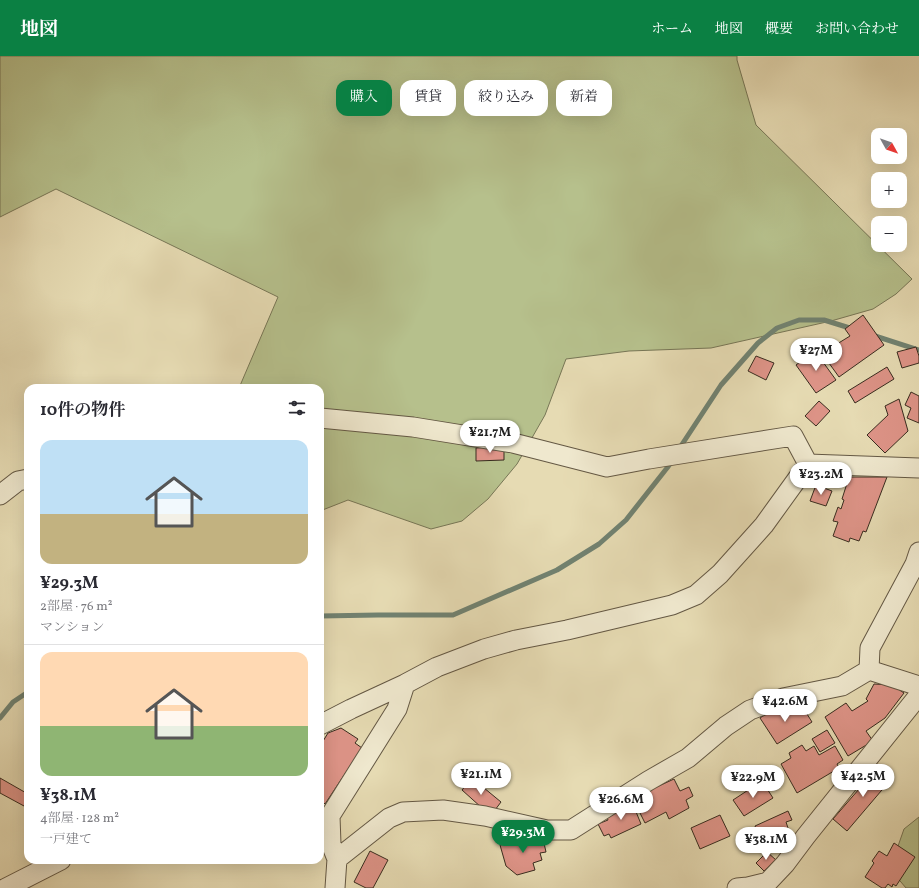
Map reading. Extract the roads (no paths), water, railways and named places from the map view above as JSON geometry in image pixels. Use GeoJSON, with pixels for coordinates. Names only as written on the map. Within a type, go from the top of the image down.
{"type":"FeatureCollection","features":[{"type":"Feature","properties":{"kind":"street"},"geometry":{"type":"LineString","coordinates":[[324,418],[413,427],[513,443],[607,468],[662,457],[793,436],[808,464]]}},
{"type":"Feature","properties":{"kind":"street"},"geometry":{"type":"LineString","coordinates":[[808,464],[919,468]]}},
{"type":"Feature","properties":{"kind":"street"},"geometry":{"type":"LineString","coordinates":[[324,723],[437,667],[484,649],[516,640],[672,606],[696,595],[720,574],[764,524],[808,464]]}},
{"type":"Feature","properties":{"kind":"street"},"geometry":{"type":"LineString","coordinates":[[0,495],[18,481],[24,480]]}},
{"type":"Feature","properties":{"kind":"street"},"geometry":{"type":"LineString","coordinates":[[869,670],[870,648],[915,564],[919,552]]}},
{"type":"Feature","properties":{"kind":"street"},"geometry":{"type":"LineString","coordinates":[[337,859],[389,818],[403,812],[443,810],[485,816],[547,830],[571,830],[648,781],[688,758],[726,726],[750,710],[783,698],[842,686],[869,670],[919,686]]}},
{"type":"Feature","properties":{"kind":"street"},"geometry":{"type":"LineString","coordinates":[[335,888],[337,859],[331,844],[330,816],[397,709],[405,684]]}},
{"type":"Feature","properties":{"kind":"street"},"geometry":{"type":"LineString","coordinates":[[737,888],[768,882],[785,864],[919,695]]}},
{"type":"Feature","properties":{"kind":"street"},"geometry":{"type":"LineString","coordinates":[[6,888],[53,864]]}},
{"type":"Feature","properties":{"kind":"waterway"},"geometry":{"type":"LineString","coordinates":[[679,449],[721,385],[758,343],[777,328],[799,320],[824,320],[853,329]]}},
{"type":"Feature","properties":{"kind":"waterway"},"geometry":{"type":"LineString","coordinates":[[872,335],[919,350]]}},
{"type":"Feature","properties":{"kind":"waterway"},"geometry":{"type":"LineString","coordinates":[[324,616],[453,615],[557,570],[599,544],[626,520],[672,461]]}},
{"type":"Feature","properties":{"kind":"waterway"},"geometry":{"type":"LineString","coordinates":[[0,718],[13,702],[24,695]]}}]}
